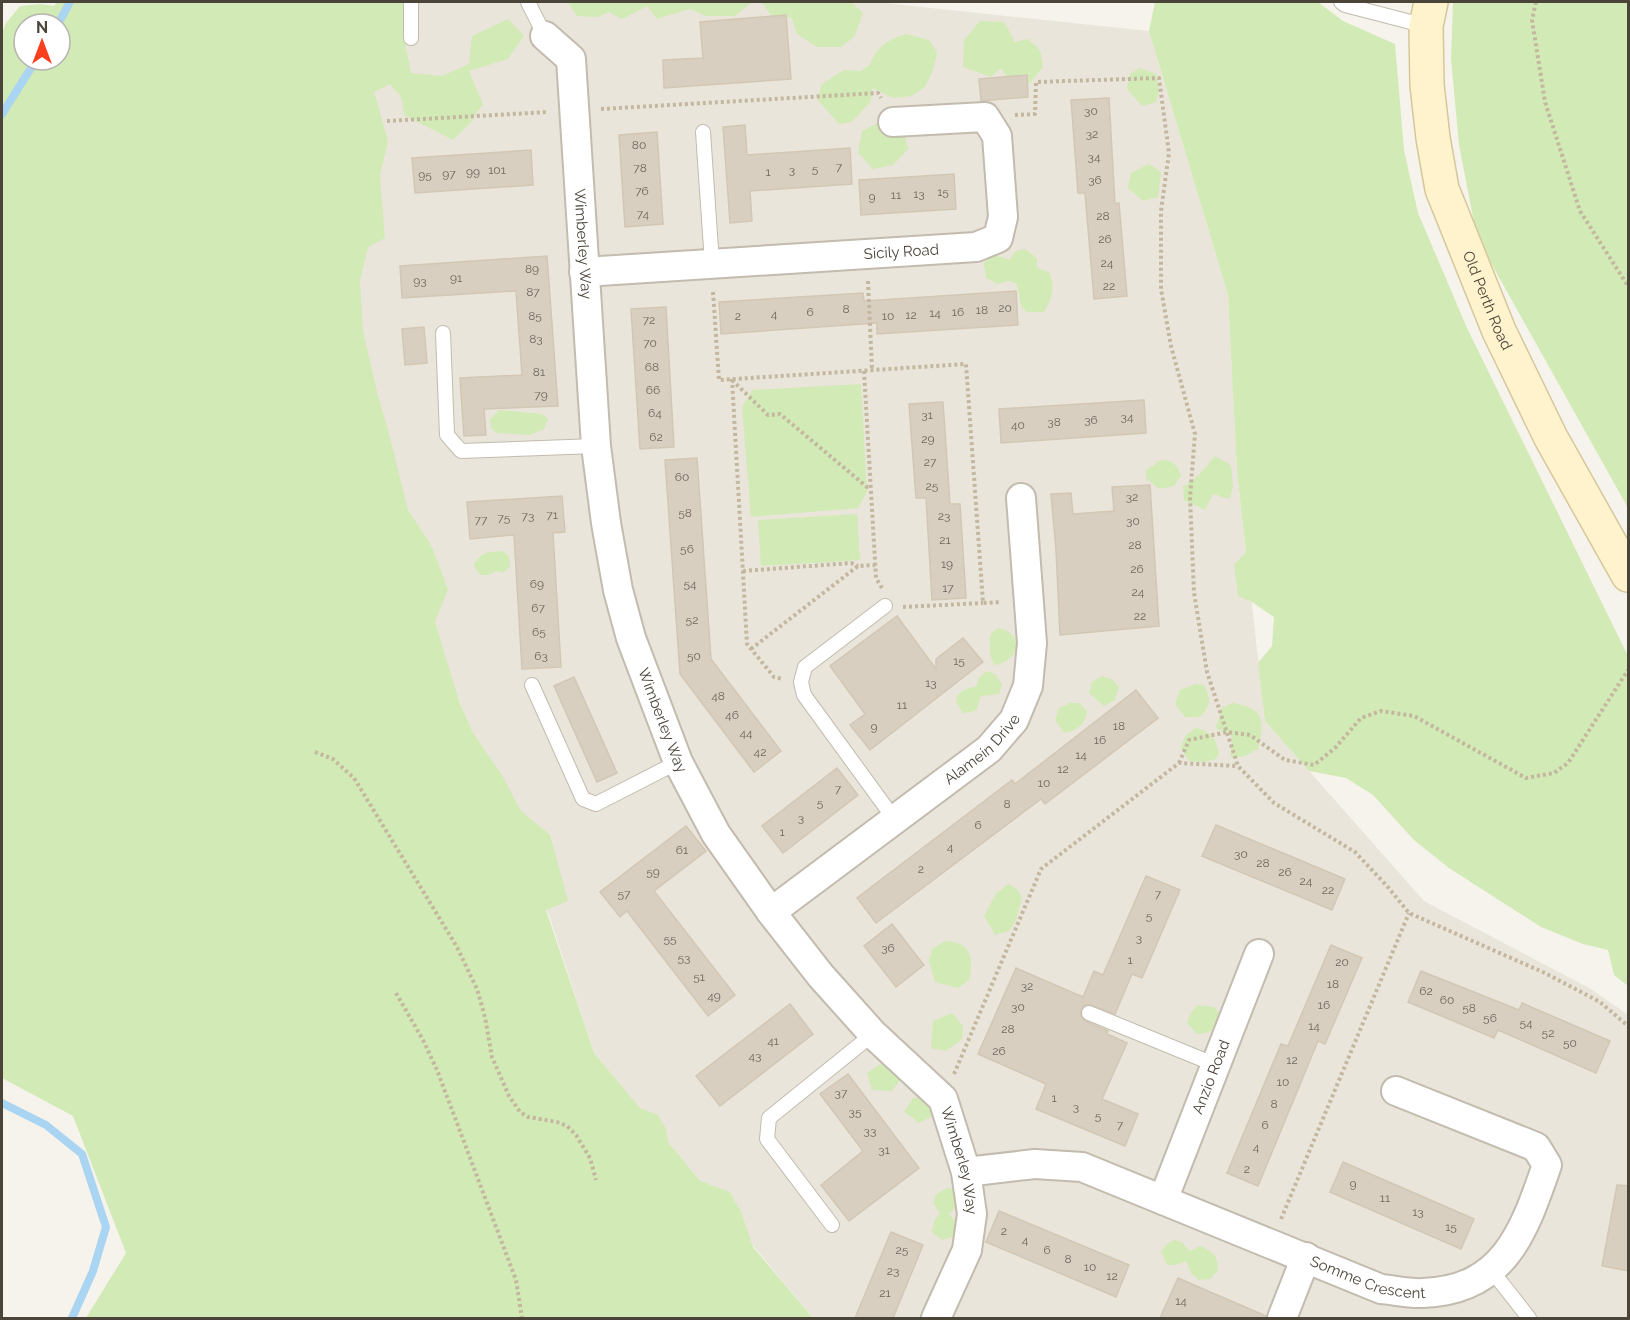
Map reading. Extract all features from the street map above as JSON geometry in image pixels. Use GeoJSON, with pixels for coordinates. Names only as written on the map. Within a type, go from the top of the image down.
{"type":"FeatureCollection","features":[{"type":"Feature","properties":{"kind":"main road","name":"Old Perth Road"},"geometry":{"type":"LineString","coordinates":[[1429,14],[1426,85],[1442,189],[1504,342],[1551,438],[1629,575]]}},
{"type":"Feature","properties":{"kind":"street","name":"Wimberley Way"},"geometry":{"type":"LineString","coordinates":[[545,36],[571,59],[596,446],[606,524],[618,590],[631,638],[678,762],[716,834],[771,912],[821,976],[873,1034],[943,1099],[966,1172],[972,1214],[967,1250],[936,1318]]}},
{"type":"Feature","properties":{"kind":"street"},"geometry":{"type":"LineString","coordinates":[[893,122],[985,117]]}},
{"type":"Feature","properties":{"kind":"street","name":"Sicily Road"},"geometry":{"type":"LineString","coordinates":[[584,272],[976,247],[998,238],[1003,217],[997,136],[985,117]]}},
{"type":"Feature","properties":{"kind":"street","name":"Alamein Drive"},"geometry":{"type":"LineString","coordinates":[[771,912],[989,749],[1014,720],[1028,686],[1032,643],[1021,498]]}},
{"type":"Feature","properties":{"kind":"street","name":"Anzio Road"},"geometry":{"type":"LineString","coordinates":[[1163,1200],[1259,954]]}},
{"type":"Feature","properties":{"kind":"street","name":"Somme Crescent"},"geometry":{"type":"LineString","coordinates":[[966,1172],[1035,1164],[1082,1167],[1381,1289],[1422,1293],[1458,1287],[1492,1271],[1517,1241],[1547,1165],[1536,1147],[1396,1090]]}},
{"type":"Feature","properties":{"kind":"street"},"geometry":{"type":"LineString","coordinates":[[1282,1318],[1306,1257]]}},
{"type":"Feature","properties":{"kind":"lane"},"geometry":{"type":"LineString","coordinates":[[411,2],[411,38]]}},
{"type":"Feature","properties":{"kind":"lane"},"geometry":{"type":"LineString","coordinates":[[528,2],[545,36]]}},
{"type":"Feature","properties":{"kind":"lane"},"geometry":{"type":"LineString","coordinates":[[1341,2],[1345,5],[1429,14]]}},
{"type":"Feature","properties":{"kind":"lane"},"geometry":{"type":"LineString","coordinates":[[703,132],[712,263]]}},
{"type":"Feature","properties":{"kind":"lane"},"geometry":{"type":"LineString","coordinates":[[442,333],[447,435],[461,451],[596,446]]}},
{"type":"Feature","properties":{"kind":"lane"},"geometry":{"type":"LineString","coordinates":[[889,602],[805,667],[801,682],[804,695],[895,820]]}},
{"type":"Feature","properties":{"kind":"lane"},"geometry":{"type":"LineString","coordinates":[[532,684],[583,800],[596,804],[678,762]]}},
{"type":"Feature","properties":{"kind":"lane"},"geometry":{"type":"LineString","coordinates":[[1089,1013],[1216,1065]]}},
{"type":"Feature","properties":{"kind":"lane"},"geometry":{"type":"LineString","coordinates":[[832,1225],[767,1139],[769,1118],[873,1034]]}},
{"type":"Feature","properties":{"kind":"lane"},"geometry":{"type":"LineString","coordinates":[[1492,1271],[1528,1318]]}},
{"type":"Feature","properties":{"kind":"path"},"geometry":{"type":"LineString","coordinates":[[1536,2],[1532,20],[1545,102],[1580,211],[1629,286]]}},
{"type":"Feature","properties":{"kind":"path"},"geometry":{"type":"LineString","coordinates":[[985,117],[1035,114],[1036,82],[1159,78],[1169,153],[1161,211],[1161,288],[1171,346],[1195,434],[1190,497],[1194,593],[1207,672],[1238,766],[1274,803],[1355,852],[1388,886],[1409,913],[1545,973],[1600,1002],[1629,1026]]}},
{"type":"Feature","properties":{"kind":"path"},"geometry":{"type":"LineString","coordinates":[[387,121],[878,93],[893,122]]}},
{"type":"Feature","properties":{"kind":"path"},"geometry":{"type":"LineString","coordinates":[[866,254],[872,370]]}},
{"type":"Feature","properties":{"kind":"path"},"geometry":{"type":"LineString","coordinates":[[712,263],[719,380],[966,364],[983,603]]}},
{"type":"Feature","properties":{"kind":"path"},"geometry":{"type":"LineString","coordinates":[[864,371],[876,578],[889,602],[983,603],[1028,600]]}},
{"type":"Feature","properties":{"kind":"path"},"geometry":{"type":"LineString","coordinates":[[732,379],[768,415],[780,414],[867,487],[871,487]]}},
{"type":"Feature","properties":{"kind":"path"},"geometry":{"type":"LineString","coordinates":[[732,379],[747,644],[774,677],[801,682]]}},
{"type":"Feature","properties":{"kind":"path"},"geometry":{"type":"LineString","coordinates":[[743,571],[851,563],[858,566],[875,565]]}},
{"type":"Feature","properties":{"kind":"path"},"geometry":{"type":"LineString","coordinates":[[751,649],[858,566]]}},
{"type":"Feature","properties":{"kind":"path"},"geometry":{"type":"LineString","coordinates":[[943,1099],[1041,869],[1179,764],[1189,740],[1227,732],[1250,735],[1285,760],[1314,765],[1335,748],[1361,718],[1381,711],[1414,716],[1526,778],[1554,772],[1568,764],[1629,670]]}},
{"type":"Feature","properties":{"kind":"path"},"geometry":{"type":"LineString","coordinates":[[315,753],[333,759],[354,778],[457,947],[477,989],[492,1057],[509,1096],[520,1112],[528,1118],[557,1122],[567,1126],[576,1135],[590,1158],[596,1180]]}},
{"type":"Feature","properties":{"kind":"path"},"geometry":{"type":"LineString","coordinates":[[1179,764],[1238,766]]}},
{"type":"Feature","properties":{"kind":"path"},"geometry":{"type":"LineString","coordinates":[[1270,1244],[1409,913]]}},
{"type":"Feature","properties":{"kind":"path"},"geometry":{"type":"LineString","coordinates":[[396,993],[437,1070],[516,1280],[522,1318]]}},
{"type":"Feature","properties":{"kind":"shaded area"},"geometry":{"type":"Polygon","coordinates":[[[392,2],[875,2],[1149,31],[1228,295],[1237,472],[1265,721],[1424,901],[1591,989],[1628,1015],[1628,1318],[813,1318],[594,1053],[550,918],[367,480],[312,10],[392,2]]]}},
{"type":"Feature","properties":{"kind":"green space"},"geometry":{"type":"Polygon","coordinates":[[[57,2],[404,2],[404,38],[411,73],[442,76],[469,64],[472,36],[508,19],[524,36],[508,59],[469,71],[483,104],[470,123],[453,140],[404,115],[401,97],[390,84],[374,92],[388,141],[380,176],[385,238],[368,247],[360,281],[363,331],[408,510],[431,545],[448,589],[435,622],[459,701],[473,733],[502,775],[520,810],[550,835],[568,901],[546,910],[594,1053],[640,1108],[658,1115],[666,1129],[668,1142],[700,1181],[730,1192],[741,1212],[753,1247],[813,1318],[86,1318],[126,1253],[73,1116],[2,1078],[2,33],[12,16],[12,72],[72,72],[72,12],[15,12],[20,6],[40,4],[54,6],[57,2]]]}},
{"type":"Feature","properties":{"kind":"green space"},"geometry":{"type":"Polygon","coordinates":[[[568,2],[752,2],[735,16],[706,16],[690,9],[657,19],[647,6],[622,19],[609,12],[598,17],[577,16],[568,2]]]}},
{"type":"Feature","properties":{"kind":"green space"},"geometry":{"type":"Polygon","coordinates":[[[762,2],[851,2],[863,13],[854,37],[841,47],[817,47],[797,34],[792,18],[772,17],[762,2]]]}},
{"type":"Feature","properties":{"kind":"green space"},"geometry":{"type":"Polygon","coordinates":[[[1155,2],[1318,2],[1343,21],[1395,44],[1404,150],[1418,213],[1467,328],[1628,656],[1628,986],[1614,975],[1608,950],[1583,944],[1541,927],[1449,868],[1414,840],[1373,795],[1346,778],[1309,771],[1265,721],[1258,663],[1272,646],[1274,617],[1252,602],[1238,596],[1234,565],[1246,552],[1237,472],[1228,295],[1149,31],[1155,2]]]}},
{"type":"Feature","properties":{"kind":"green space"},"geometry":{"type":"Polygon","coordinates":[[[1453,2],[1628,2],[1628,508],[1477,238],[1459,145],[1451,59],[1453,2]]]}},
{"type":"Feature","properties":{"kind":"green space"},"geometry":{"type":"Polygon","coordinates":[[[980,21],[1004,22],[1015,42],[1028,39],[1040,50],[1043,67],[1028,85],[1015,89],[1001,68],[991,77],[963,67],[964,40],[980,21]]]}},
{"type":"Feature","properties":{"kind":"green space"},"geometry":{"type":"Polygon","coordinates":[[[906,34],[929,40],[937,52],[933,71],[925,87],[911,96],[893,98],[873,88],[870,102],[852,122],[839,124],[818,100],[821,85],[844,70],[861,71],[870,65],[876,53],[884,45],[906,34]]]}},
{"type":"Feature","properties":{"kind":"green space"},"geometry":{"type":"Polygon","coordinates":[[[1140,68],[1156,74],[1159,90],[1156,102],[1142,106],[1127,89],[1130,74],[1140,68]]]}},
{"type":"Feature","properties":{"kind":"green space"},"geometry":{"type":"Polygon","coordinates":[[[882,121],[903,127],[908,149],[893,165],[873,169],[858,153],[862,131],[882,121]]]}},
{"type":"Feature","properties":{"kind":"green space"},"geometry":{"type":"Polygon","coordinates":[[[1149,164],[1161,172],[1158,197],[1143,201],[1128,188],[1131,173],[1149,164]]]}},
{"type":"Feature","properties":{"kind":"green space"},"geometry":{"type":"Polygon","coordinates":[[[1025,249],[1037,258],[1037,268],[1049,272],[1051,277],[1052,292],[1044,312],[1026,312],[1021,306],[1017,284],[1009,281],[997,284],[986,278],[984,263],[992,254],[1009,260],[1016,251],[1025,249]]]}},
{"type":"Feature","properties":{"kind":"green space"},"geometry":{"type":"Polygon","coordinates":[[[861,384],[867,492],[858,508],[751,517],[742,407],[752,390],[861,384]]]}},
{"type":"Feature","properties":{"kind":"green space"},"geometry":{"type":"Polygon","coordinates":[[[500,410],[542,414],[548,419],[544,429],[530,435],[496,433],[491,428],[490,419],[500,410]]]}},
{"type":"Feature","properties":{"kind":"green space"},"geometry":{"type":"Polygon","coordinates":[[[1215,456],[1231,465],[1233,485],[1230,499],[1213,494],[1205,510],[1184,500],[1183,487],[1199,475],[1215,456]]]}},
{"type":"Feature","properties":{"kind":"green space"},"geometry":{"type":"Polygon","coordinates":[[[1161,460],[1174,463],[1181,475],[1174,486],[1159,489],[1146,478],[1146,470],[1161,460]]]}},
{"type":"Feature","properties":{"kind":"green space"},"geometry":{"type":"Polygon","coordinates":[[[857,514],[860,560],[761,566],[758,520],[857,514]]]}},
{"type":"Feature","properties":{"kind":"green space"},"geometry":{"type":"Polygon","coordinates":[[[502,551],[509,557],[510,566],[503,573],[495,571],[489,575],[480,575],[474,565],[479,557],[489,552],[502,551]]]}},
{"type":"Feature","properties":{"kind":"green space"},"geometry":{"type":"Polygon","coordinates":[[[998,628],[1013,636],[1016,647],[1010,658],[994,665],[990,653],[990,637],[991,633],[998,628]]]}},
{"type":"Feature","properties":{"kind":"green space"},"geometry":{"type":"Polygon","coordinates":[[[986,671],[995,674],[1002,684],[999,694],[981,696],[976,711],[963,713],[956,702],[958,694],[968,688],[976,687],[979,678],[986,671]]]}},
{"type":"Feature","properties":{"kind":"green space"},"geometry":{"type":"Polygon","coordinates":[[[1102,676],[1113,680],[1119,687],[1115,700],[1104,706],[1089,693],[1092,682],[1102,676]]]}},
{"type":"Feature","properties":{"kind":"green space"},"geometry":{"type":"Polygon","coordinates":[[[1196,684],[1204,685],[1209,698],[1208,705],[1200,717],[1185,717],[1175,704],[1180,690],[1196,684]]]}},
{"type":"Feature","properties":{"kind":"green space"},"geometry":{"type":"Polygon","coordinates":[[[1070,703],[1079,703],[1087,711],[1085,720],[1080,726],[1064,733],[1055,720],[1059,708],[1070,703]]]}},
{"type":"Feature","properties":{"kind":"green space"},"geometry":{"type":"Polygon","coordinates":[[[1232,703],[1243,705],[1257,712],[1262,723],[1258,749],[1243,757],[1231,757],[1231,735],[1216,728],[1222,708],[1232,703]]]}},
{"type":"Feature","properties":{"kind":"green space"},"geometry":{"type":"Polygon","coordinates":[[[1196,728],[1210,734],[1215,740],[1219,754],[1216,759],[1204,762],[1189,761],[1181,748],[1185,736],[1196,728]]]}},
{"type":"Feature","properties":{"kind":"green space"},"geometry":{"type":"Polygon","coordinates":[[[1008,884],[1017,889],[1022,898],[1016,920],[1009,931],[995,935],[984,916],[996,894],[1008,884]]]}},
{"type":"Feature","properties":{"kind":"green space"},"geometry":{"type":"Polygon","coordinates":[[[945,941],[960,944],[969,953],[971,965],[969,980],[958,988],[935,982],[929,961],[932,949],[945,941]]]}},
{"type":"Feature","properties":{"kind":"green space"},"geometry":{"type":"Polygon","coordinates":[[[1197,1005],[1214,1007],[1219,1013],[1217,1023],[1206,1033],[1197,1034],[1187,1023],[1197,1005]]]}},
{"type":"Feature","properties":{"kind":"green space"},"geometry":{"type":"Polygon","coordinates":[[[952,1013],[963,1026],[962,1039],[946,1051],[931,1048],[933,1021],[952,1013]]]}},
{"type":"Feature","properties":{"kind":"green space"},"geometry":{"type":"Polygon","coordinates":[[[881,1064],[895,1068],[903,1076],[892,1091],[872,1090],[867,1073],[881,1064]]]}},
{"type":"Feature","properties":{"kind":"green space"},"geometry":{"type":"Polygon","coordinates":[[[930,1095],[935,1106],[933,1116],[919,1123],[904,1112],[913,1098],[930,1095]]]}},
{"type":"Feature","properties":{"kind":"green space"},"geometry":{"type":"Polygon","coordinates":[[[947,1188],[955,1189],[957,1206],[949,1214],[957,1223],[955,1236],[942,1240],[932,1232],[934,1221],[940,1213],[934,1205],[935,1195],[947,1188]]]}},
{"type":"Feature","properties":{"kind":"green space"},"geometry":{"type":"Polygon","coordinates":[[[1175,1240],[1183,1243],[1189,1251],[1201,1246],[1209,1250],[1216,1258],[1218,1270],[1210,1279],[1199,1280],[1191,1273],[1186,1261],[1176,1265],[1167,1265],[1161,1252],[1167,1244],[1175,1240]]]}},
{"type":"Feature","properties":{"kind":"building"},"geometry":{"type":"Polygon","coordinates":[[[786,15],[791,79],[664,88],[663,60],[703,58],[700,22],[786,15]]]}},
{"type":"Feature","properties":{"kind":"building"},"geometry":{"type":"Polygon","coordinates":[[[1027,75],[1028,97],[981,101],[979,79],[1027,75]]]}},
{"type":"Feature","properties":{"kind":"building"},"geometry":{"type":"Polygon","coordinates":[[[1109,98],[1115,204],[1119,203],[1127,296],[1094,299],[1085,193],[1078,193],[1071,100],[1109,98]]]}},
{"type":"Feature","properties":{"kind":"building"},"geometry":{"type":"Polygon","coordinates":[[[745,125],[747,155],[850,148],[852,184],[750,191],[752,221],[730,223],[723,127],[745,125]]]}},
{"type":"Feature","properties":{"kind":"building"},"geometry":{"type":"Polygon","coordinates":[[[657,132],[663,224],[625,227],[619,135],[657,132]]]}},
{"type":"Feature","properties":{"kind":"building"},"geometry":{"type":"Polygon","coordinates":[[[531,150],[533,185],[415,193],[412,158],[531,150]]]}},
{"type":"Feature","properties":{"kind":"building"},"geometry":{"type":"Polygon","coordinates":[[[954,174],[956,209],[861,215],[859,180],[954,174]]]}},
{"type":"Feature","properties":{"kind":"building"},"geometry":{"type":"Polygon","coordinates":[[[547,256],[558,406],[484,409],[486,435],[464,436],[460,378],[522,375],[516,291],[402,298],[400,266],[547,256]]]}},
{"type":"Feature","properties":{"kind":"building"},"geometry":{"type":"Polygon","coordinates":[[[1016,291],[1018,325],[877,334],[877,323],[721,334],[719,302],[863,293],[864,301],[1016,291]]]}},
{"type":"Feature","properties":{"kind":"building"},"geometry":{"type":"Polygon","coordinates":[[[666,307],[674,447],[640,449],[631,309],[666,307]]]}},
{"type":"Feature","properties":{"kind":"building"},"geometry":{"type":"Polygon","coordinates":[[[424,327],[427,363],[405,365],[402,329],[424,327]]]}},
{"type":"Feature","properties":{"kind":"building"},"geometry":{"type":"Polygon","coordinates":[[[1144,400],[1146,433],[1001,443],[999,409],[1144,400]]]}},
{"type":"Feature","properties":{"kind":"building"},"geometry":{"type":"Polygon","coordinates":[[[943,402],[950,504],[960,504],[966,598],[932,600],[926,498],[916,498],[909,404],[943,402]]]}},
{"type":"Feature","properties":{"kind":"building"},"geometry":{"type":"Polygon","coordinates":[[[697,458],[711,659],[781,751],[754,772],[680,674],[665,460],[697,458]]]}},
{"type":"Feature","properties":{"kind":"building"},"geometry":{"type":"Polygon","coordinates":[[[1150,485],[1159,626],[1060,635],[1051,494],[1071,493],[1073,514],[1114,511],[1112,487],[1150,485]]]}},
{"type":"Feature","properties":{"kind":"building"},"geometry":{"type":"Polygon","coordinates":[[[562,496],[565,532],[553,533],[561,667],[522,669],[514,535],[470,539],[467,502],[562,496]]]}},
{"type":"Feature","properties":{"kind":"building"},"geometry":{"type":"Polygon","coordinates":[[[897,616],[936,669],[936,659],[963,638],[983,662],[870,750],[850,725],[865,714],[830,666],[897,616]]]}},
{"type":"Feature","properties":{"kind":"building"},"geometry":{"type":"Polygon","coordinates":[[[574,677],[617,773],[597,782],[554,686],[574,677]]]}},
{"type":"Feature","properties":{"kind":"building"},"geometry":{"type":"Polygon","coordinates":[[[1136,690],[1158,718],[1045,804],[1041,799],[876,923],[857,898],[1012,780],[1015,784],[1136,690]]]}},
{"type":"Feature","properties":{"kind":"building"},"geometry":{"type":"Polygon","coordinates":[[[837,768],[858,795],[783,853],[762,826],[837,768]]]}},
{"type":"Feature","properties":{"kind":"building"},"geometry":{"type":"Polygon","coordinates":[[[1216,825],[1345,879],[1332,910],[1202,856],[1216,825]]]}},
{"type":"Feature","properties":{"kind":"building"},"geometry":{"type":"Polygon","coordinates":[[[686,826],[706,851],[654,891],[735,995],[708,1016],[627,911],[620,917],[600,892],[686,826]]]}},
{"type":"Feature","properties":{"kind":"building"},"geometry":{"type":"Polygon","coordinates":[[[1146,876],[1180,890],[1142,978],[1132,974],[1115,1014],[1088,1004],[1083,1006],[1080,1014],[1085,1021],[1108,1031],[1107,1034],[1127,1043],[1102,1099],[1138,1114],[1125,1146],[1036,1109],[1046,1084],[978,1054],[1016,968],[1083,997],[1094,971],[1103,975],[1146,876]]]}},
{"type":"Feature","properties":{"kind":"building"},"geometry":{"type":"Polygon","coordinates":[[[892,924],[924,965],[896,987],[864,946],[892,924]]]}},
{"type":"Feature","properties":{"kind":"building"},"geometry":{"type":"Polygon","coordinates":[[[1331,945],[1362,958],[1325,1044],[1318,1041],[1258,1186],[1227,1173],[1281,1044],[1288,1046],[1331,945]]]}},
{"type":"Feature","properties":{"kind":"building"},"geometry":{"type":"Polygon","coordinates":[[[1421,971],[1519,1010],[1522,1003],[1610,1041],[1596,1073],[1498,1030],[1494,1038],[1408,1002],[1421,971]]]}},
{"type":"Feature","properties":{"kind":"building"},"geometry":{"type":"Polygon","coordinates":[[[790,1004],[813,1034],[720,1106],[696,1076],[790,1004]]]}},
{"type":"Feature","properties":{"kind":"building"},"geometry":{"type":"Polygon","coordinates":[[[848,1074],[919,1168],[849,1221],[821,1185],[863,1151],[820,1094],[848,1074]]]}},
{"type":"Feature","properties":{"kind":"building"},"geometry":{"type":"Polygon","coordinates":[[[1343,1162],[1474,1219],[1461,1249],[1330,1192],[1343,1162]]]}},
{"type":"Feature","properties":{"kind":"building"},"geometry":{"type":"Polygon","coordinates":[[[1617,1185],[1629,1186],[1629,1271],[1602,1266],[1617,1185]]]}},
{"type":"Feature","properties":{"kind":"building"},"geometry":{"type":"Polygon","coordinates":[[[999,1211],[1129,1265],[1116,1297],[986,1242],[999,1211]]]}},
{"type":"Feature","properties":{"kind":"building"},"geometry":{"type":"Polygon","coordinates":[[[891,1232],[923,1245],[893,1318],[855,1318],[891,1232]]]}},
{"type":"Feature","properties":{"kind":"building"},"geometry":{"type":"Polygon","coordinates":[[[1178,1278],[1266,1316],[1266,1318],[1160,1318],[1178,1278]]]}},
{"type":"Feature","properties":{"kind":"waterway"},"geometry":{"type":"LineString","coordinates":[[65,12],[70,2]]}},
{"type":"Feature","properties":{"kind":"waterway"},"geometry":{"type":"LineString","coordinates":[[2,114],[28,72]]}},
{"type":"Feature","properties":{"kind":"waterway"},"geometry":{"type":"LineString","coordinates":[[2,1103],[46,1125],[82,1154],[106,1227],[93,1271],[72,1318]]}}]}
